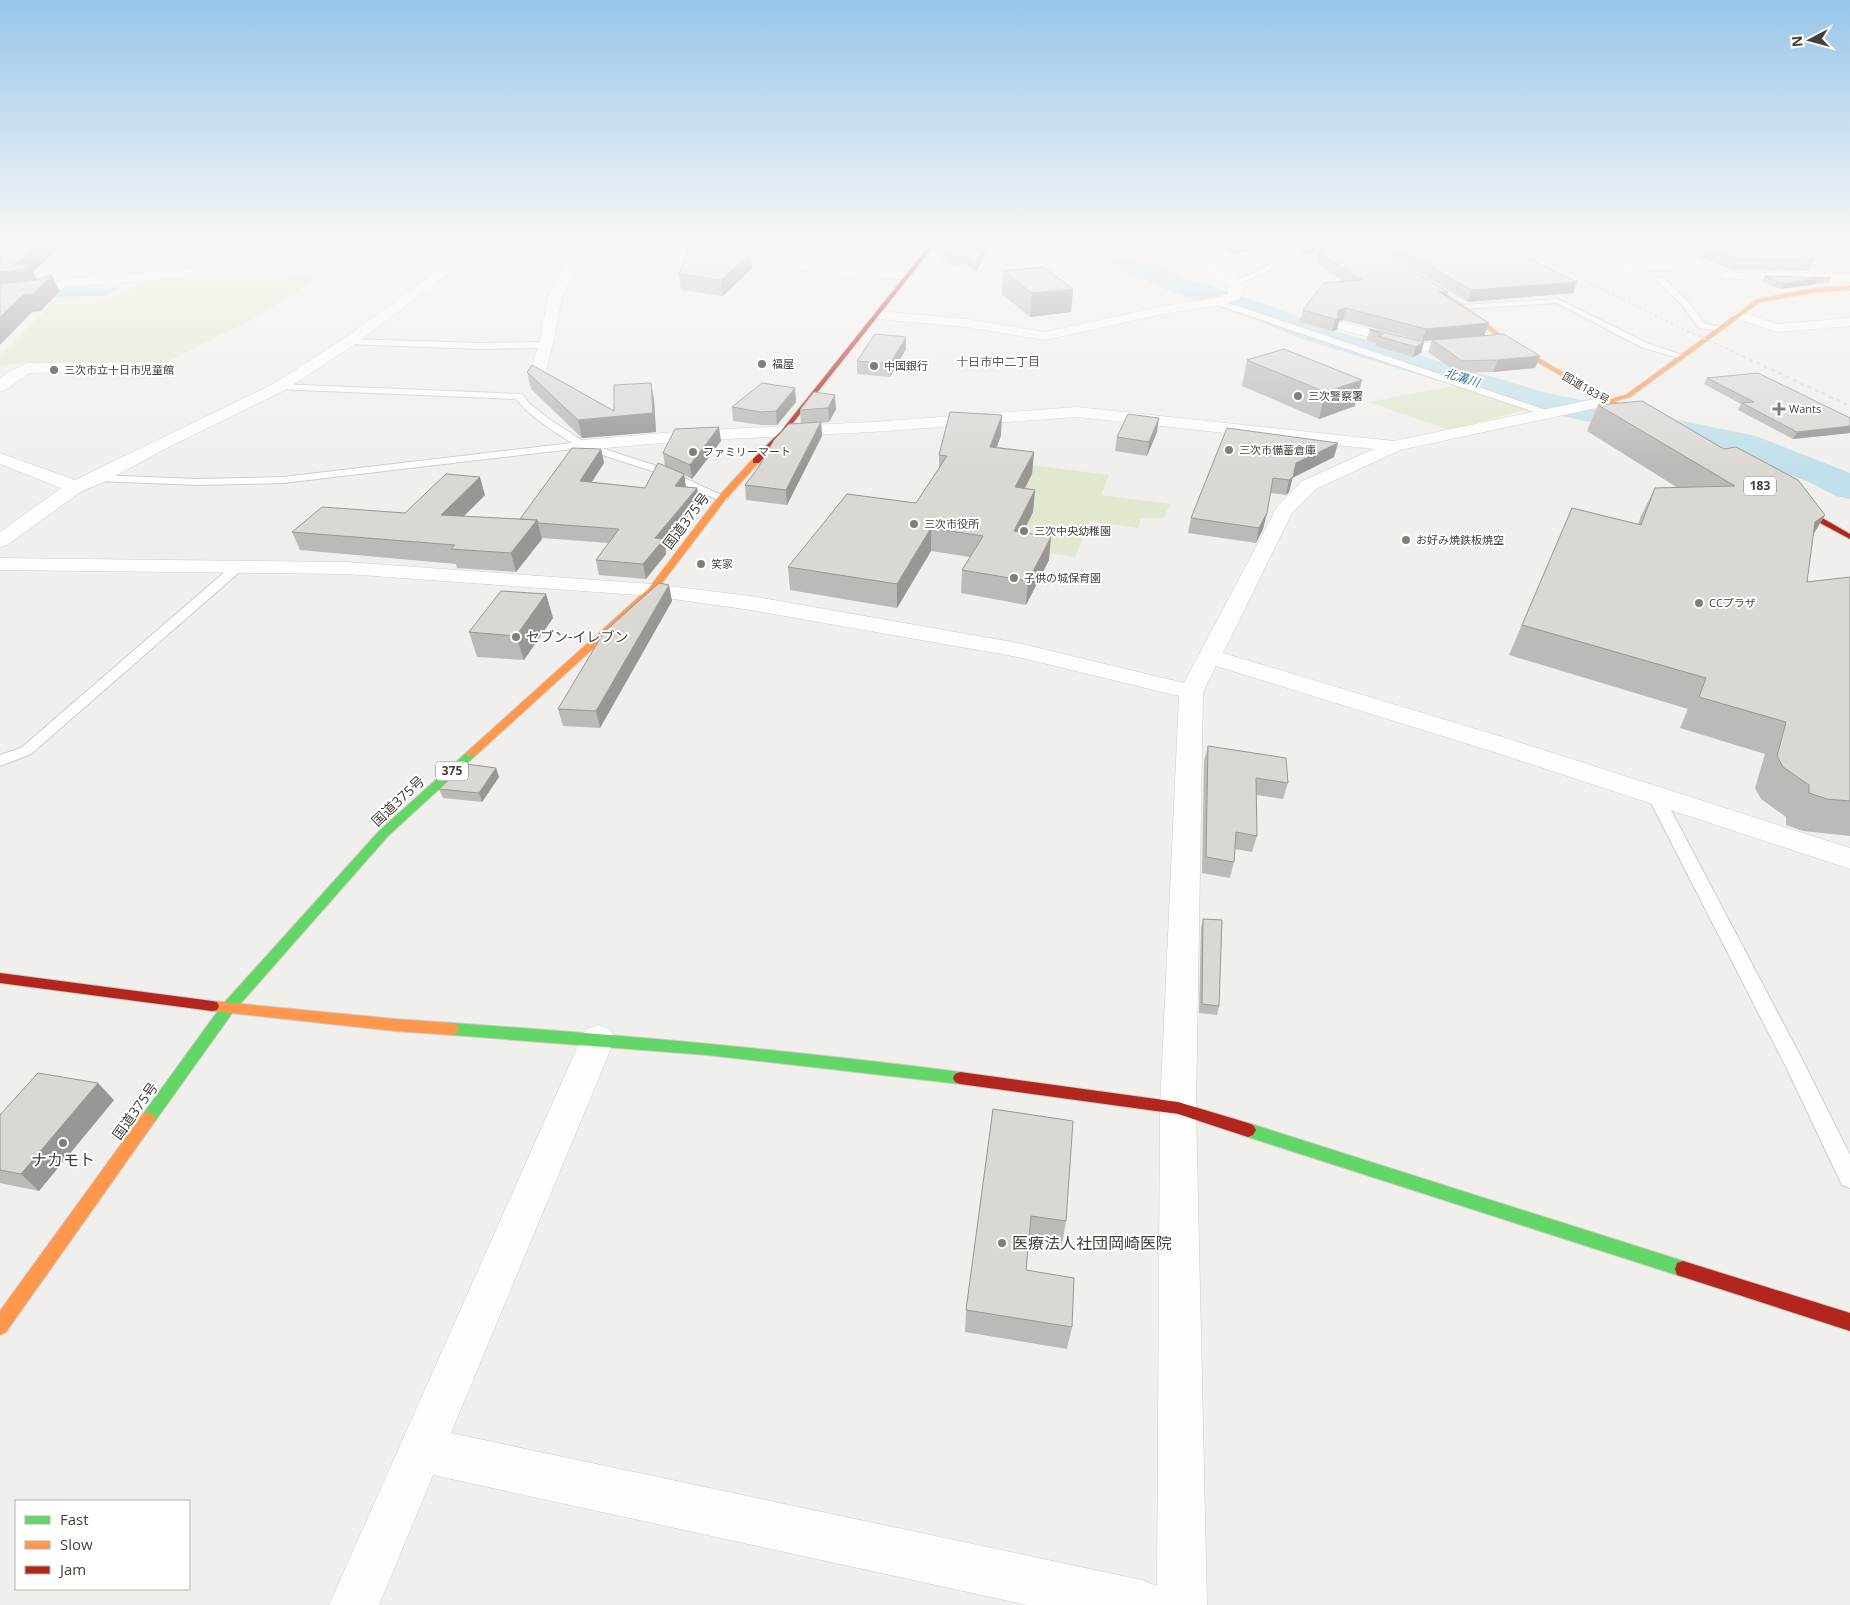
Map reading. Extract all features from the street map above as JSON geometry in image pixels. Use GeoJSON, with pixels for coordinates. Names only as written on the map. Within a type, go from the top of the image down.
{"type":"FeatureCollection","features":[{"type":"Feature","properties":{"kind":"main road","name":"国道375号"},"geometry":{"type":"LineString","coordinates":[[0,1326],[228,1008],[384,833],[652,590],[722,498],[783,432],[877,317]]}},
{"type":"Feature","properties":{"kind":"main road","name":"国道183号"},"geometry":{"type":"LineString","coordinates":[[1475,317],[1504,340],[1656,428]]}},
{"type":"Feature","properties":{"kind":"main road"},"geometry":{"type":"LineString","coordinates":[[1609,401],[1628,396],[1736,317]]}},
{"type":"Feature","properties":{"kind":"main road","name":"183"},"geometry":{"type":"LineString","coordinates":[[1781,498],[1850,537]]}},
{"type":"Feature","properties":{"kind":"main road"},"geometry":{"type":"LineString","coordinates":[[0,978],[228,1008],[395,1025],[598,1039],[860,1064],[1178,1108],[1850,1322]]}},
{"type":"Feature","properties":{"kind":"street"},"geometry":{"type":"LineString","coordinates":[[0,540],[75,487],[97,478],[159,445],[279,387],[349,342],[383,317]]}},
{"type":"Feature","properties":{"kind":"street"},"geometry":{"type":"LineString","coordinates":[[536,374],[546,346],[551,317]]}},
{"type":"Feature","properties":{"kind":"street"},"geometry":{"type":"LineString","coordinates":[[900,317],[966,323],[1045,336],[1132,317]]}},
{"type":"Feature","properties":{"kind":"street"},"geometry":{"type":"LineString","coordinates":[[1745,317],[1777,328],[1847,324]]}},
{"type":"Feature","properties":{"kind":"street"},"geometry":{"type":"LineString","coordinates":[[1342,326],[1422,347],[1504,340]]}},
{"type":"Feature","properties":{"kind":"street"},"geometry":{"type":"LineString","coordinates":[[0,387],[12,376],[27,368],[157,368]]}},
{"type":"Feature","properties":{"kind":"street"},"geometry":{"type":"LineString","coordinates":[[1182,1605],[1178,1108],[1191,692],[1284,511],[1309,485],[1395,446],[1609,401]]}},
{"type":"Feature","properties":{"kind":"street"},"geometry":{"type":"LineString","coordinates":[[582,445],[686,436],[783,432],[1077,412],[1395,446]]}},
{"type":"Feature","properties":{"kind":"street"},"geometry":{"type":"LineString","coordinates":[[0,458],[75,487]]}},
{"type":"Feature","properties":{"kind":"street"},"geometry":{"type":"LineString","coordinates":[[0,564],[346,568],[652,590],[751,603],[1018,650],[1191,692]]}},
{"type":"Feature","properties":{"kind":"street"},"geometry":{"type":"LineString","coordinates":[[1208,656],[1497,744],[1850,859]]}},
{"type":"Feature","properties":{"kind":"street"},"geometry":{"type":"LineString","coordinates":[[354,1605],[598,1039]]}},
{"type":"Feature","properties":{"kind":"street"},"geometry":{"type":"LineString","coordinates":[[421,1450],[1142,1605]]}},
{"type":"Feature","properties":{"kind":"lane"},"geometry":{"type":"LineString","coordinates":[[1274,317],[1562,411]]}},
{"type":"Feature","properties":{"kind":"lane"},"geometry":{"type":"LineString","coordinates":[[1589,317],[1644,345],[1681,356]]}},
{"type":"Feature","properties":{"kind":"lane"},"geometry":{"type":"LineString","coordinates":[[1695,317],[1702,326],[1719,330]]}},
{"type":"Feature","properties":{"kind":"lane"},"geometry":{"type":"LineString","coordinates":[[349,342],[546,346]]}},
{"type":"Feature","properties":{"kind":"lane"},"geometry":{"type":"LineString","coordinates":[[279,387],[521,392],[528,406],[548,423],[582,445],[656,469],[722,498]]}},
{"type":"Feature","properties":{"kind":"lane"},"geometry":{"type":"LineString","coordinates":[[97,478],[197,482],[283,480],[582,445]]}},
{"type":"Feature","properties":{"kind":"lane"},"geometry":{"type":"LineString","coordinates":[[0,761],[26,751],[239,566]]}},
{"type":"Feature","properties":{"kind":"lane"},"geometry":{"type":"LineString","coordinates":[[1655,795],[1795,1065],[1850,1178]]}},
{"type":"Feature","properties":{"kind":"green space"},"geometry":{"type":"Polygon","coordinates":[[[39,317],[256,317],[167,362],[30,362],[0,366],[0,355],[39,317]]]}},
{"type":"Feature","properties":{"kind":"green space"},"geometry":{"type":"Polygon","coordinates":[[[1458,385],[1521,406],[1525,410],[1450,430],[1368,402],[1458,385]]]}},
{"type":"Feature","properties":{"kind":"green space"},"geometry":{"type":"Polygon","coordinates":[[[1032,465],[1109,475],[1101,495],[1171,504],[1163,518],[1141,518],[1138,528],[1090,521],[1075,557],[1014,548],[1008,510],[1032,465]]]}},
{"type":"Feature","properties":{"kind":"building"},"geometry":{"type":"Polygon","coordinates":[[[1380,317],[1479,317],[1489,323],[1426,329],[1380,317]]]}},
{"type":"Feature","properties":{"kind":"building"},"geometry":{"type":"Polygon","coordinates":[[[1370,329],[1424,342],[1416,347],[1378,336],[1383,334],[1370,329]]]}},
{"type":"Feature","properties":{"kind":"building"},"geometry":{"type":"Polygon","coordinates":[[[875,334],[906,337],[890,364],[857,361],[875,334]]]}},
{"type":"Feature","properties":{"kind":"building"},"geometry":{"type":"Polygon","coordinates":[[[1504,334],[1540,356],[1462,361],[1432,340],[1504,334]]]}},
{"type":"Feature","properties":{"kind":"building"},"geometry":{"type":"Polygon","coordinates":[[[1284,349],[1362,380],[1325,392],[1247,360],[1284,349]]]}},
{"type":"Feature","properties":{"kind":"building"},"geometry":{"type":"Polygon","coordinates":[[[532,365],[614,411],[614,385],[651,383],[653,413],[578,420],[527,372],[532,365]]]}},
{"type":"Feature","properties":{"kind":"building","name":"Wants"},"geometry":{"type":"Polygon","coordinates":[[[1758,373],[1850,418],[1850,426],[1797,432],[1742,403],[1754,402],[1707,378],[1758,373]]]}},
{"type":"Feature","properties":{"kind":"building"},"geometry":{"type":"Polygon","coordinates":[[[762,383],[795,388],[776,411],[761,412],[732,407],[762,383]]]}},
{"type":"Feature","properties":{"kind":"building"},"geometry":{"type":"Polygon","coordinates":[[[814,392],[835,395],[828,408],[800,410],[814,392]]]}},
{"type":"Feature","properties":{"kind":"building"},"geometry":{"type":"Polygon","coordinates":[[[1642,401],[1724,449],[1736,447],[1798,480],[1825,515],[1815,522],[1807,582],[1850,577],[1850,801],[1827,799],[1809,793],[1809,785],[1783,767],[1777,756],[1786,722],[1699,697],[1706,678],[1522,625],[1572,508],[1641,525],[1655,488],[1735,486],[1598,405],[1642,401]]]}},
{"type":"Feature","properties":{"kind":"building"},"geometry":{"type":"Polygon","coordinates":[[[950,412],[1002,415],[990,447],[1034,452],[1015,487],[1035,490],[1014,531],[1051,537],[1028,581],[962,570],[983,536],[931,528],[897,584],[788,567],[847,494],[916,503],[947,456],[939,455],[950,412]]]}},
{"type":"Feature","properties":{"kind":"building"},"geometry":{"type":"Polygon","coordinates":[[[1128,414],[1159,418],[1149,442],[1117,437],[1128,414]]]}},
{"type":"Feature","properties":{"kind":"building"},"geometry":{"type":"Polygon","coordinates":[[[821,422],[786,490],[745,485],[758,468],[774,440],[789,424],[821,422]]]}},
{"type":"Feature","properties":{"kind":"building"},"geometry":{"type":"Polygon","coordinates":[[[719,427],[690,465],[663,453],[675,429],[719,427]]]}},
{"type":"Feature","properties":{"kind":"building"},"geometry":{"type":"Polygon","coordinates":[[[1227,428],[1338,443],[1296,463],[1293,477],[1289,480],[1273,478],[1267,513],[1259,528],[1191,518],[1227,428]]]}},
{"type":"Feature","properties":{"kind":"building"},"geometry":{"type":"Polygon","coordinates":[[[572,448],[601,449],[580,481],[645,488],[658,463],[684,474],[675,486],[697,488],[655,538],[664,539],[643,564],[596,560],[619,529],[538,523],[537,520],[520,519],[572,448]]]}},
{"type":"Feature","properties":{"kind":"building"},"geometry":{"type":"Polygon","coordinates":[[[446,474],[480,477],[441,515],[537,520],[511,553],[451,549],[455,545],[292,532],[322,507],[405,513],[446,474]]]}},
{"type":"Feature","properties":{"kind":"building"},"geometry":{"type":"Polygon","coordinates":[[[659,583],[669,585],[596,711],[558,709],[604,632],[659,583]]]}},
{"type":"Feature","properties":{"kind":"building"},"geometry":{"type":"Polygon","coordinates":[[[501,591],[546,594],[516,636],[469,632],[501,591]]]}},
{"type":"Feature","properties":{"kind":"building"},"geometry":{"type":"Polygon","coordinates":[[[1208,746],[1286,758],[1288,783],[1256,778],[1257,836],[1236,832],[1234,862],[1206,857],[1208,746]]]}},
{"type":"Feature","properties":{"kind":"building"},"geometry":{"type":"Polygon","coordinates":[[[466,764],[496,768],[479,793],[439,789],[466,764]]]}},
{"type":"Feature","properties":{"kind":"building"},"geometry":{"type":"Polygon","coordinates":[[[1203,919],[1222,920],[1219,1006],[1202,1004],[1203,919]]]}},
{"type":"Feature","properties":{"kind":"building"},"geometry":{"type":"Polygon","coordinates":[[[38,1073],[98,1083],[21,1174],[0,1170],[0,1115],[38,1073]]]}},
{"type":"Feature","properties":{"kind":"building","name":"医療法人社団岡崎医院"},"geometry":{"type":"Polygon","coordinates":[[[993,1109],[1073,1121],[1066,1221],[1031,1216],[1026,1270],[1074,1278],[1072,1327],[966,1310],[993,1109]]]}},
{"type":"Feature","properties":{"kind":"waterway","name":"北溝川"},"geometry":{"type":"LineString","coordinates":[[1274,317],[1312,333],[1541,402],[1743,444],[1822,474],[1850,488]]}},
{"type":"Feature","properties":{"kind":"railway"},"geometry":{"type":"LineString","coordinates":[[1659,317],[1745,357]]}},
{"type":"Feature","properties":{"kind":"railway"},"geometry":{"type":"LineString","coordinates":[[1742,356],[1850,406]]}},
{"type":"Feature","properties":{"kind":"traffic: fast"},"geometry":{"type":"LineString","coordinates":[[148,1119],[228,1008],[384,833],[471,754]]}},
{"type":"Feature","properties":{"kind":"traffic: fast"},"geometry":{"type":"LineString","coordinates":[[452,1029],[707,1049],[834,1062],[960,1078]]}},
{"type":"Feature","properties":{"kind":"traffic: fast"},"geometry":{"type":"LineString","coordinates":[[1248,1130],[1683,1269]]}},
{"type":"Feature","properties":{"kind":"traffic: slow"},"geometry":{"type":"LineString","coordinates":[[1475,317],[1508,343],[1646,422]]}},
{"type":"Feature","properties":{"kind":"traffic: slow"},"geometry":{"type":"LineString","coordinates":[[1609,401],[1628,396],[1736,317]]}},
{"type":"Feature","properties":{"kind":"traffic: slow"},"geometry":{"type":"LineString","coordinates":[[471,754],[652,590],[722,498],[756,461]]}},
{"type":"Feature","properties":{"kind":"traffic: slow"},"geometry":{"type":"LineString","coordinates":[[212,1006],[452,1029]]}},
{"type":"Feature","properties":{"kind":"traffic: slow"},"geometry":{"type":"LineString","coordinates":[[0,1326],[148,1119]]}},
{"type":"Feature","properties":{"kind":"traffic: jam"},"geometry":{"type":"LineString","coordinates":[[756,461],[783,432],[875,317]]}},
{"type":"Feature","properties":{"kind":"traffic: jam"},"geometry":{"type":"LineString","coordinates":[[1788,502],[1850,537]]}},
{"type":"Feature","properties":{"kind":"traffic: jam"},"geometry":{"type":"LineString","coordinates":[[0,978],[212,1006]]}},
{"type":"Feature","properties":{"kind":"traffic: jam"},"geometry":{"type":"LineString","coordinates":[[960,1078],[1178,1108],[1248,1130]]}},
{"type":"Feature","properties":{"kind":"traffic: jam"},"geometry":{"type":"LineString","coordinates":[[1683,1269],[1850,1322]]}},
{"type":"Feature","properties":{"kind":"place","name":"福屋"},"geometry":{"type":"Point","coordinates":[762,364]}},
{"type":"Feature","properties":{"kind":"place","name":"中国銀行"},"geometry":{"type":"Point","coordinates":[874,366]}},
{"type":"Feature","properties":{"kind":"place","name":"三次市立十日市児童館"},"geometry":{"type":"Point","coordinates":[54,370]}},
{"type":"Feature","properties":{"kind":"place","name":"三次警察署"},"geometry":{"type":"Point","coordinates":[1298,396]}},
{"type":"Feature","properties":{"kind":"place","name":"Wants"},"geometry":{"type":"Point","coordinates":[1779,409]}},
{"type":"Feature","properties":{"kind":"place","name":"三次市備蓄倉庫"},"geometry":{"type":"Point","coordinates":[1229,450]}},
{"type":"Feature","properties":{"kind":"place","name":"ファミリーマート"},"geometry":{"type":"Point","coordinates":[693,452]}},
{"type":"Feature","properties":{"kind":"place","name":"三次市役所"},"geometry":{"type":"Point","coordinates":[914,524]}},
{"type":"Feature","properties":{"kind":"place","name":"三次中央幼稚園"},"geometry":{"type":"Point","coordinates":[1024,531]}},
{"type":"Feature","properties":{"kind":"place","name":"お好み焼鉄板焼空"},"geometry":{"type":"Point","coordinates":[1406,540]}},
{"type":"Feature","properties":{"kind":"place","name":"笑家"},"geometry":{"type":"Point","coordinates":[701,564]}},
{"type":"Feature","properties":{"kind":"place","name":"子供の城保育園"},"geometry":{"type":"Point","coordinates":[1014,578]}},
{"type":"Feature","properties":{"kind":"place","name":"CCプラザ"},"geometry":{"type":"Point","coordinates":[1699,603]}},
{"type":"Feature","properties":{"kind":"place","name":"セブン-イレブン"},"geometry":{"type":"Point","coordinates":[516,637]}},
{"type":"Feature","properties":{"kind":"place","name":"ナカモト"},"geometry":{"type":"Point","coordinates":[63,1143]}},
{"type":"Feature","properties":{"kind":"place","name":"医療法人社団岡崎医院"},"geometry":{"type":"Point","coordinates":[1002,1243]}},
{"type":"Feature","properties":{"kind":"district","name":"十日市中二丁目"},"geometry":{"type":"Point","coordinates":[998,362]}}]}
